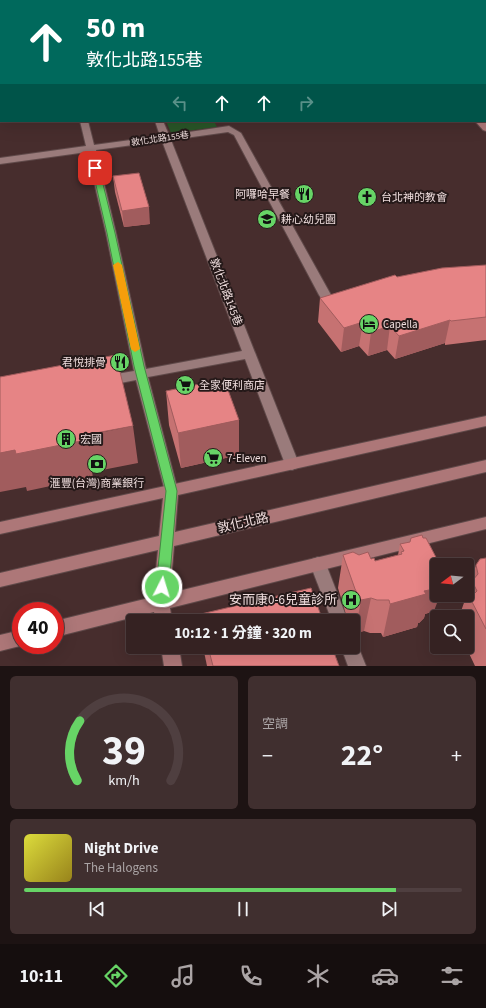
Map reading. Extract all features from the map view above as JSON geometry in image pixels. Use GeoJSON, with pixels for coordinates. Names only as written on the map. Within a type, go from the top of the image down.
{"type":"FeatureCollection","features":[{"type":"Feature","properties":{"kind":"main road"},"geometry":{"type":"LineString","coordinates":[[0,528],[486,421]]}},
{"type":"Feature","properties":{"kind":"main road","name":"敦化北路"},"geometry":{"type":"LineString","coordinates":[[0,580],[486,466]]}},
{"type":"Feature","properties":{"kind":"main road"},"geometry":{"type":"LineString","coordinates":[[163,614],[161,603],[171,491]]}},
{"type":"Feature","properties":{"kind":"main road"},"geometry":{"type":"LineString","coordinates":[[64,627],[486,523]]}},
{"type":"Feature","properties":{"kind":"main road"},"geometry":{"type":"LineString","coordinates":[[0,643],[12,640]]}},
{"type":"Feature","properties":{"kind":"main road"},"geometry":{"type":"LineString","coordinates":[[171,654],[173,666]]}},
{"type":"Feature","properties":{"kind":"street"},"geometry":{"type":"LineString","coordinates":[[84,122],[142,374],[171,491]]}},
{"type":"Feature","properties":{"kind":"street","name":"敦化北路145巷"},"geometry":{"type":"LineString","coordinates":[[159,122],[292,464]]}},
{"type":"Feature","properties":{"kind":"street"},"geometry":{"type":"LineString","coordinates":[[226,125],[237,133],[325,295]]}},
{"type":"Feature","properties":{"kind":"street","name":"敦化北路155巷"},"geometry":{"type":"LineString","coordinates":[[0,161],[165,138],[226,125]]}},
{"type":"Feature","properties":{"kind":"street"},"geometry":{"type":"LineString","coordinates":[[92,384],[250,354]]}},
{"type":"Feature","properties":{"kind":"street"},"geometry":{"type":"LineString","coordinates":[[318,564],[337,614]]}},
{"type":"Feature","properties":{"kind":"street"},"geometry":{"type":"LineString","coordinates":[[353,654],[357,666]]}},
{"type":"Feature","properties":{"kind":"green space"},"geometry":{"type":"Polygon","coordinates":[[[166,122],[214,122],[217,127],[171,133],[166,122]]]}},
{"type":"Feature","properties":{"kind":"building"},"geometry":{"type":"Polygon","coordinates":[[[139,173],[149,207],[122,211],[113,176],[139,173]]]}},
{"type":"Feature","properties":{"kind":"building"},"geometry":{"type":"Polygon","coordinates":[[[486,265],[486,317],[450,320],[399,336],[390,326],[371,332],[363,322],[344,328],[320,298],[395,275],[397,277],[442,268],[486,265]]]}},
{"type":"Feature","properties":{"kind":"building"},"geometry":{"type":"Polygon","coordinates":[[[116,355],[133,426],[85,435],[86,440],[16,454],[15,450],[0,453],[0,377],[116,355]]]}},
{"type":"Feature","properties":{"kind":"building"},"geometry":{"type":"Polygon","coordinates":[[[224,379],[239,420],[178,433],[166,391],[224,379]]]}},
{"type":"Feature","properties":{"kind":"building"},"geometry":{"type":"Polygon","coordinates":[[[422,535],[423,538],[426,538],[436,558],[430,558],[430,589],[424,591],[426,594],[390,604],[389,600],[377,600],[371,598],[361,600],[355,589],[343,555],[353,552],[359,555],[368,552],[371,559],[374,558],[375,561],[402,554],[401,552],[404,551],[400,544],[410,542],[411,538],[422,535]]]}},
{"type":"Feature","properties":{"kind":"building"},"geometry":{"type":"Polygon","coordinates":[[[486,558],[486,629],[472,602],[474,602],[474,594],[477,591],[474,585],[474,579],[478,574],[476,565],[480,559],[486,558]]]}},
{"type":"Feature","properties":{"kind":"building"},"geometry":{"type":"Polygon","coordinates":[[[311,588],[320,614],[201,614],[311,588]]]}},
{"type":"Feature","properties":{"kind":"building"},"geometry":{"type":"Polygon","coordinates":[[[210,654],[335,654],[339,666],[213,666],[210,654]]]}},
{"type":"Feature","properties":{"kind":"slow traffic"},"geometry":{"type":"LineString","coordinates":[[118,265],[135,349]]}},
{"type":"Feature","properties":{"kind":"place","name":"阿囉哈早餐"},"geometry":{"type":"Point","coordinates":[304,194]}},
{"type":"Feature","properties":{"kind":"place","name":"台北神的教會"},"geometry":{"type":"Point","coordinates":[367,197]}},
{"type":"Feature","properties":{"kind":"place","name":"耕心幼兒園"},"geometry":{"type":"Point","coordinates":[267,219]}},
{"type":"Feature","properties":{"kind":"place","name":"Capella"},"geometry":{"type":"Point","coordinates":[369,324]}},
{"type":"Feature","properties":{"kind":"place","name":"君悅排骨"},"geometry":{"type":"Point","coordinates":[120,362]}},
{"type":"Feature","properties":{"kind":"place","name":"全家便利商店"},"geometry":{"type":"Point","coordinates":[185,385]}},
{"type":"Feature","properties":{"kind":"place","name":"宏國"},"geometry":{"type":"Point","coordinates":[66,439]}},
{"type":"Feature","properties":{"kind":"place","name":"7-Eleven"},"geometry":{"type":"Point","coordinates":[213,458]}},
{"type":"Feature","properties":{"kind":"place","name":"滙豐(台灣)商業銀行"},"geometry":{"type":"Point","coordinates":[97,464]}},
{"type":"Feature","properties":{"kind":"place","name":"安而康0-6兒童診所"},"geometry":{"type":"Point","coordinates":[351,600]}},
{"type":"Feature","properties":{"kind":"route"},"geometry":{"type":"LineString","coordinates":[[95,168],[107,222],[111,233],[139,366],[171,491],[162,587]]}}]}
